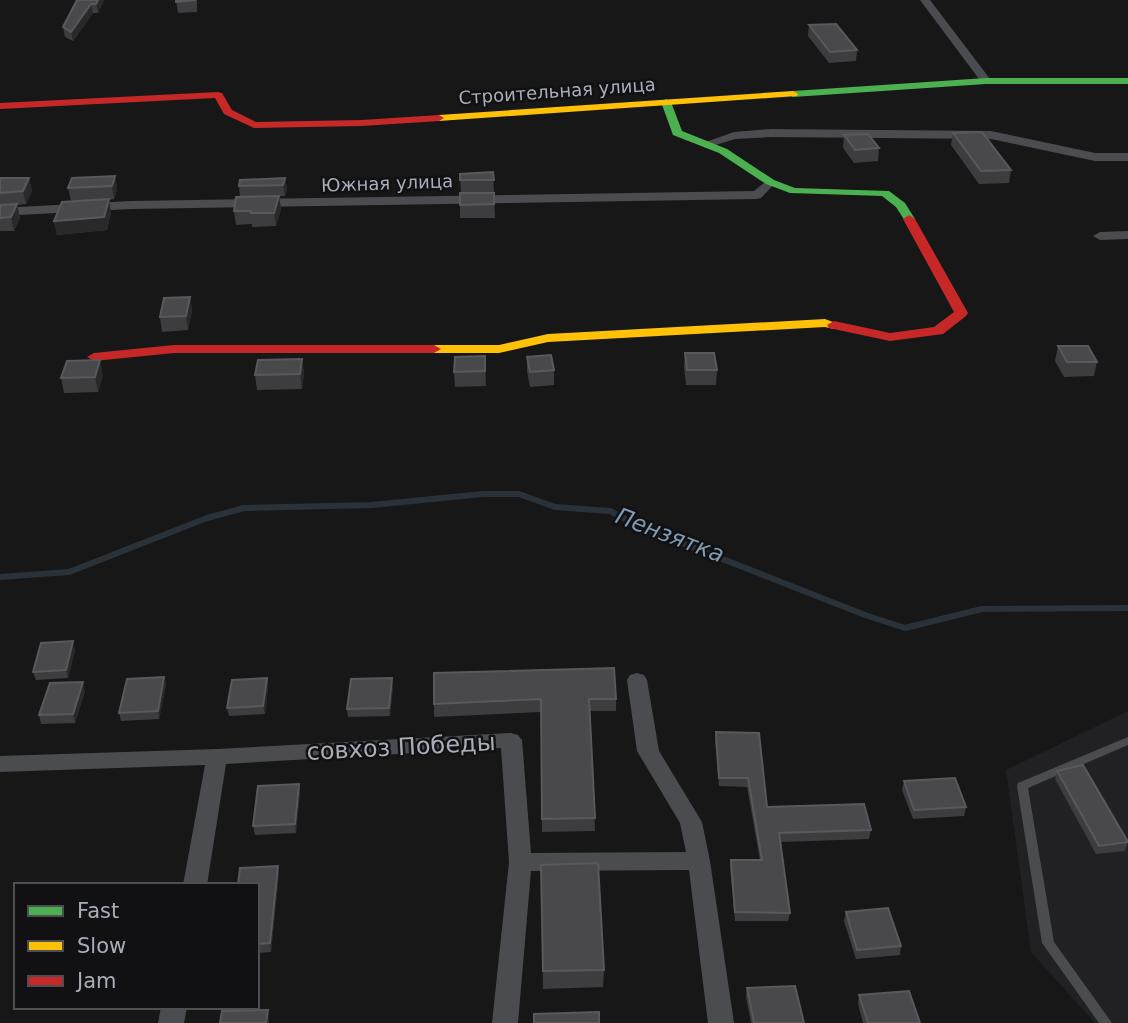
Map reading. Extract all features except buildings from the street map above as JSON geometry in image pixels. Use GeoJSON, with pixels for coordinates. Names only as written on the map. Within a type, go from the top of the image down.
{"type":"FeatureCollection","features":[{"type":"Feature","properties":{"kind":"street"},"geometry":{"type":"LineString","coordinates":[[925,0],[986,81]]}},
{"type":"Feature","properties":{"kind":"street","name":"Строительная улица"},"geometry":{"type":"LineString","coordinates":[[0,106],[218,95],[228,112],[254,125],[362,123],[986,81],[1128,81]]}},
{"type":"Feature","properties":{"kind":"street"},"geometry":{"type":"LineString","coordinates":[[94,357],[174,349],[499,349],[548,338],[825,323],[890,337],[938,331],[961,313],[901,205],[885,192],[794,191],[770,182],[723,150],[677,132],[666,102]]}},
{"type":"Feature","properties":{"kind":"street"},"geometry":{"type":"LineString","coordinates":[[706,144],[734,136],[771,133],[991,135],[1095,157],[1128,157]]}},
{"type":"Feature","properties":{"kind":"street","name":"Южная улица"},"geometry":{"type":"LineString","coordinates":[[0,212],[131,205],[757,195],[770,182]]}},
{"type":"Feature","properties":{"kind":"street"},"geometry":{"type":"LineString","coordinates":[[1100,236],[1128,235]]}},
{"type":"Feature","properties":{"kind":"street"},"geometry":{"type":"LineString","coordinates":[[637,680],[648,751],[691,822],[699,861],[721,1023]]}},
{"type":"Feature","properties":{"kind":"street","name":"совхоз Победы"},"geometry":{"type":"LineString","coordinates":[[0,764],[217,757],[511,740],[520,862],[505,1023]]}},
{"type":"Feature","properties":{"kind":"street"},"geometry":{"type":"LineString","coordinates":[[195,883],[217,757]]}},
{"type":"Feature","properties":{"kind":"street"},"geometry":{"type":"LineString","coordinates":[[520,862],[699,861]]}},
{"type":"Feature","properties":{"kind":"lane"},"geometry":{"type":"LineString","coordinates":[[1106,1023],[1048,943],[1022,786],[1128,741]]}},
{"type":"Feature","properties":{"kind":"shaded area"},"geometry":{"type":"Polygon","coordinates":[[[1128,711],[1128,1023],[1095,1023],[1031,952],[1006,770],[1128,711]]]}},
{"type":"Feature","properties":{"kind":"waterway","name":"Пензятка"},"geometry":{"type":"LineString","coordinates":[[0,577],[69,572],[207,518],[244,508],[372,505],[483,494],[519,494],[555,507],[610,511],[641,527],[865,615],[905,628],[982,609],[1128,608]]}},
{"type":"Feature","properties":{"kind":"traffic: fast"},"geometry":{"type":"LineString","coordinates":[[793,94],[986,81],[1128,81]]}},
{"type":"Feature","properties":{"kind":"traffic: fast"},"geometry":{"type":"LineString","coordinates":[[666,102],[677,133],[723,151],[770,182],[794,191],[885,193],[901,205],[909,219]]}},
{"type":"Feature","properties":{"kind":"traffic: slow"},"geometry":{"type":"LineString","coordinates":[[439,118],[793,94]]}},
{"type":"Feature","properties":{"kind":"traffic: slow"},"geometry":{"type":"LineString","coordinates":[[434,349],[499,349],[548,338],[825,323],[834,325]]}},
{"type":"Feature","properties":{"kind":"traffic: jam"},"geometry":{"type":"LineString","coordinates":[[0,106],[218,95],[228,112],[254,125],[439,118]]}},
{"type":"Feature","properties":{"kind":"traffic: jam"},"geometry":{"type":"LineString","coordinates":[[834,325],[890,337],[938,331],[961,313],[909,219]]}},
{"type":"Feature","properties":{"kind":"traffic: jam"},"geometry":{"type":"LineString","coordinates":[[94,357],[174,349],[434,349]]}}]}
